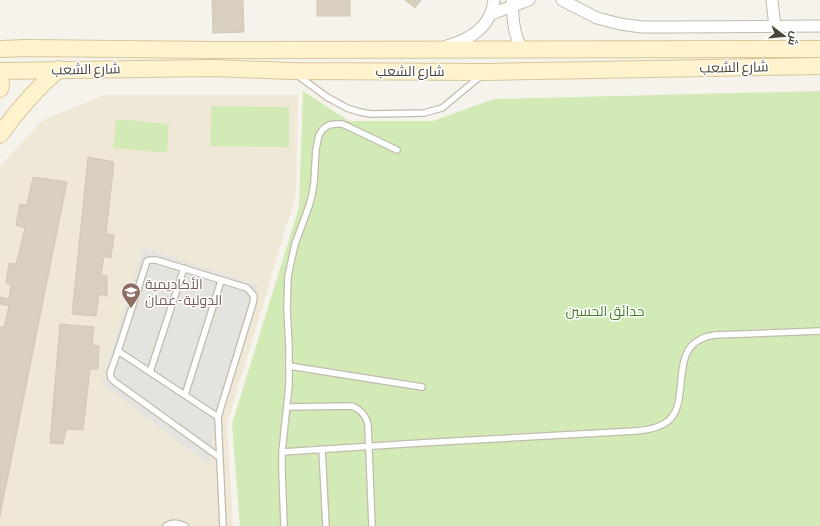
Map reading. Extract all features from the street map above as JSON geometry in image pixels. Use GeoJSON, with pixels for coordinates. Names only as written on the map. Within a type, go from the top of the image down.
{"type":"FeatureCollection","features":[{"type":"Feature","properties":{"kind":"main road"},"geometry":{"type":"LineString","coordinates":[[0,66],[27,48]]}},
{"type":"Feature","properties":{"kind":"main road"},"geometry":{"type":"LineString","coordinates":[[641,68],[642,48]]}},
{"type":"Feature","properties":{"kind":"main road","name":"شارع الشعب"},"geometry":{"type":"LineString","coordinates":[[0,49],[820,49]]}},
{"type":"Feature","properties":{"kind":"main road"},"geometry":{"type":"LineString","coordinates":[[213,68],[214,50]]}},
{"type":"Feature","properties":{"kind":"main road","name":"شارع الشعب"},"geometry":{"type":"LineString","coordinates":[[0,71],[213,68],[292,71],[486,72],[641,68],[820,66]]}},
{"type":"Feature","properties":{"kind":"main road"},"geometry":{"type":"LineString","coordinates":[[0,134],[29,98],[59,69]]}},
{"type":"Feature","properties":{"kind":"main road"},"geometry":{"type":"LineString","coordinates":[[0,79],[0,88]]}},
{"type":"Feature","properties":{"kind":"street"},"geometry":{"type":"LineString","coordinates":[[439,49],[455,44],[472,36],[482,28],[494,7],[494,0]]}},
{"type":"Feature","properties":{"kind":"street"},"geometry":{"type":"LineString","coordinates":[[491,14],[512,3],[529,0]]}},
{"type":"Feature","properties":{"kind":"street"},"geometry":{"type":"LineString","coordinates":[[562,0],[597,18],[634,26],[820,26]]}},
{"type":"Feature","properties":{"kind":"street"},"geometry":{"type":"LineString","coordinates":[[772,0],[774,27]]}},
{"type":"Feature","properties":{"kind":"street"},"geometry":{"type":"LineString","coordinates":[[512,3],[517,41],[522,49]]}},
{"type":"Feature","properties":{"kind":"lane"},"geometry":{"type":"LineString","coordinates":[[292,71],[327,97],[347,108],[371,114],[424,113],[442,108],[486,72]]}},
{"type":"Feature","properties":{"kind":"lane"},"geometry":{"type":"LineString","coordinates":[[284,526],[282,452],[287,407],[289,366],[287,308],[288,276],[295,244],[312,195],[316,149],[319,135],[323,129],[329,125],[342,124],[397,150]]}},
{"type":"Feature","properties":{"kind":"lane"},"geometry":{"type":"LineString","coordinates":[[219,457],[111,378],[110,373],[147,261],[156,260],[247,288],[254,296],[218,417],[223,526]]}},
{"type":"Feature","properties":{"kind":"lane"},"geometry":{"type":"LineString","coordinates":[[150,372],[184,268]]}},
{"type":"Feature","properties":{"kind":"lane"},"geometry":{"type":"LineString","coordinates":[[184,395],[221,281]]}},
{"type":"Feature","properties":{"kind":"lane"},"geometry":{"type":"LineString","coordinates":[[282,452],[652,429],[666,422],[676,411],[684,358],[690,347],[700,340],[716,335],[820,331]]}},
{"type":"Feature","properties":{"kind":"lane"},"geometry":{"type":"LineString","coordinates":[[118,351],[218,417]]}},
{"type":"Feature","properties":{"kind":"lane"},"geometry":{"type":"LineString","coordinates":[[289,366],[422,387]]}},
{"type":"Feature","properties":{"kind":"lane"},"geometry":{"type":"LineString","coordinates":[[287,407],[352,406],[363,413],[367,419],[368,425],[372,526]]}},
{"type":"Feature","properties":{"kind":"lane"},"geometry":{"type":"LineString","coordinates":[[322,449],[326,526]]}},
{"type":"Feature","properties":{"kind":"lane"},"geometry":{"type":"LineString","coordinates":[[166,526],[168,524],[177,523],[185,526]]}},
{"type":"Feature","properties":{"kind":"shaded area","name":"الأكاديمية الدولية - عمان"},"geometry":{"type":"Polygon","coordinates":[[[104,95],[298,95],[296,194],[227,424],[233,526],[0,526],[0,166],[42,121],[104,95]]]}},
{"type":"Feature","properties":{"kind":"shaded area"},"geometry":{"type":"Polygon","coordinates":[[[143,248],[258,285],[218,406],[209,465],[102,383],[143,248]]]}},
{"type":"Feature","properties":{"kind":"green space","name":"حدائق الحسين"},"geometry":{"type":"Polygon","coordinates":[[[303,91],[349,121],[433,121],[494,99],[820,91],[820,526],[240,526],[232,424],[299,207],[303,91]]]}},
{"type":"Feature","properties":{"kind":"green space"},"geometry":{"type":"Polygon","coordinates":[[[211,106],[289,107],[289,147],[210,146],[211,106]]]}},
{"type":"Feature","properties":{"kind":"green space"},"geometry":{"type":"Polygon","coordinates":[[[116,119],[169,124],[167,153],[113,148],[116,119]]]}},
{"type":"Feature","properties":{"kind":"building"},"geometry":{"type":"Polygon","coordinates":[[[212,0],[243,0],[244,32],[213,33],[212,0]]]}},
{"type":"Feature","properties":{"kind":"building"},"geometry":{"type":"Polygon","coordinates":[[[317,0],[350,0],[350,16],[317,16],[317,0]]]}},
{"type":"Feature","properties":{"kind":"building"},"geometry":{"type":"Polygon","coordinates":[[[405,0],[421,0],[415,8],[405,0]]]}},
{"type":"Feature","properties":{"kind":"building"},"geometry":{"type":"Polygon","coordinates":[[[88,157],[114,162],[106,234],[114,235],[111,258],[104,256],[101,275],[107,276],[107,296],[99,294],[96,316],[72,314],[88,157]]]}},
{"type":"Feature","properties":{"kind":"building"},"geometry":{"type":"Polygon","coordinates":[[[33,177],[67,182],[0,516],[0,327],[4,327],[9,306],[0,304],[0,297],[9,299],[11,285],[6,283],[9,263],[16,264],[25,228],[16,225],[20,204],[27,205],[33,177]]]}},
{"type":"Feature","properties":{"kind":"building"},"geometry":{"type":"Polygon","coordinates":[[[60,324],[94,327],[92,345],[99,346],[98,369],[90,369],[83,430],[66,429],[63,444],[50,443],[60,324]]]}},
{"type":"Feature","properties":{"kind":"place","name":"الأكاديمية الدولية - عمان"},"geometry":{"type":"Point","coordinates":[131,309]}}]}
